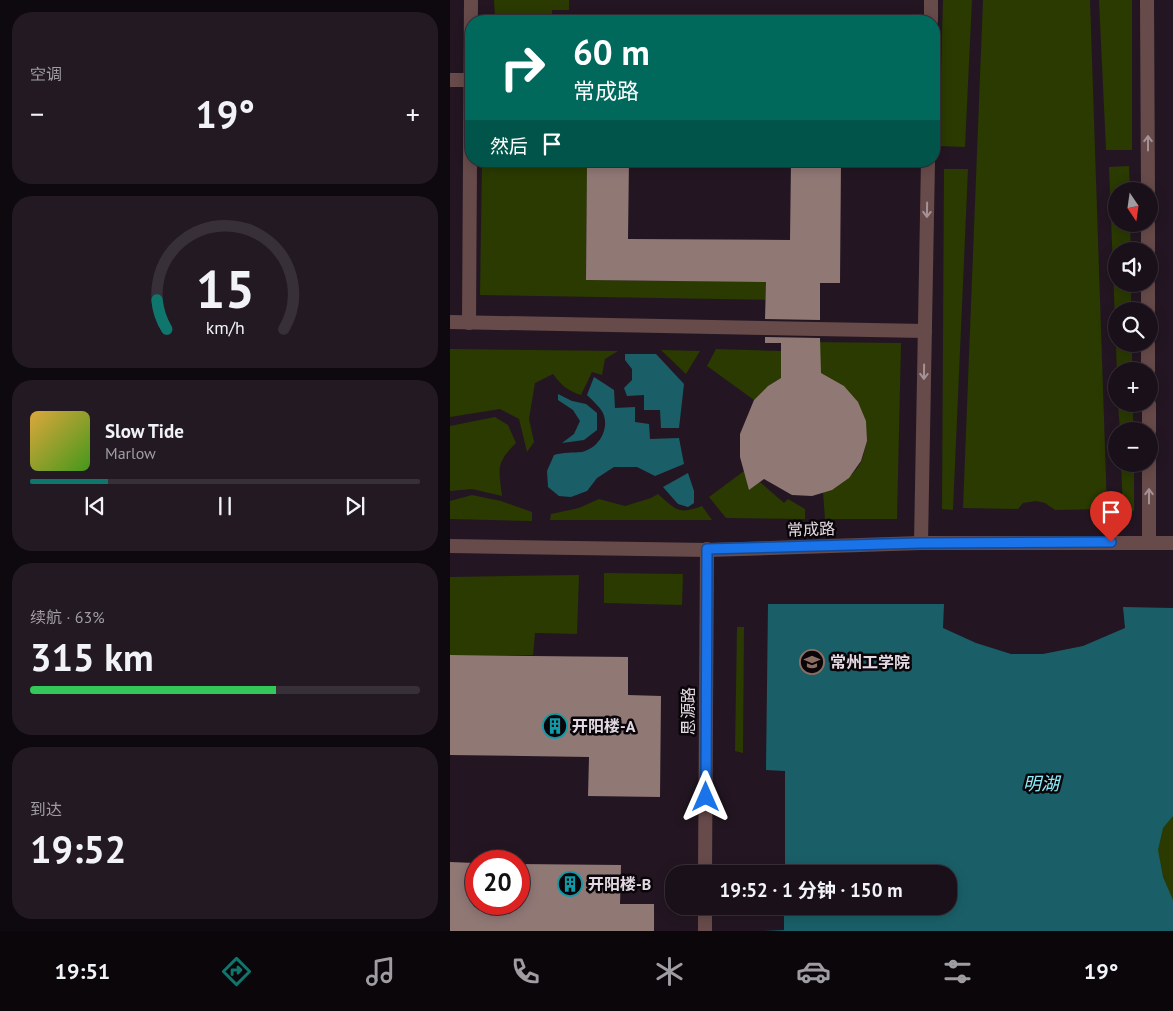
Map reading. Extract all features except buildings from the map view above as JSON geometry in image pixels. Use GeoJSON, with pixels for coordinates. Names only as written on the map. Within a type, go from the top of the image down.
{"type":"FeatureCollection","features":[{"type":"Feature","properties":{"kind":"lane"},"geometry":{"type":"LineString","coordinates":[[471,0],[471,15]]}},
{"type":"Feature","properties":{"kind":"lane"},"geometry":{"type":"LineString","coordinates":[[931,0],[931,15]]}},
{"type":"Feature","properties":{"kind":"lane"},"geometry":{"type":"LineString","coordinates":[[1147,0],[1148,182]]}},
{"type":"Feature","properties":{"kind":"lane"},"geometry":{"type":"LineString","coordinates":[[450,80],[465,80]]}},
{"type":"Feature","properties":{"kind":"lane"},"geometry":{"type":"LineString","coordinates":[[469,322],[470,167]]}},
{"type":"Feature","properties":{"kind":"lane"},"geometry":{"type":"LineString","coordinates":[[921,543],[928,167]]}},
{"type":"Feature","properties":{"kind":"lane"},"geometry":{"type":"LineString","coordinates":[[450,322],[925,331]]}},
{"type":"Feature","properties":{"kind":"lane"},"geometry":{"type":"LineString","coordinates":[[1149,472],[1149,542]]}},
{"type":"Feature","properties":{"kind":"lane","name":"常成路"},"geometry":{"type":"LineString","coordinates":[[450,546],[707,549],[921,543],[1173,543]]}},
{"type":"Feature","properties":{"kind":"lane","name":"思源路"},"geometry":{"type":"LineString","coordinates":[[705,865],[707,549]]}},
{"type":"Feature","properties":{"kind":"lane"},"geometry":{"type":"LineString","coordinates":[[705,915],[705,931]]}},
{"type":"Feature","properties":{"kind":"green space"},"geometry":{"type":"Polygon","coordinates":[[[494,0],[569,0],[569,10],[552,10],[552,15],[495,15],[494,0]]]}},
{"type":"Feature","properties":{"kind":"green space"},"geometry":{"type":"Polygon","coordinates":[[[943,0],[972,0],[965,147],[940,146],[943,0]]]}},
{"type":"Feature","properties":{"kind":"green space"},"geometry":{"type":"Polygon","coordinates":[[[983,0],[1090,0],[1107,509],[1055,510],[1045,503],[1036,501],[1023,503],[1018,509],[963,508],[983,0]]]}},
{"type":"Feature","properties":{"kind":"green space"},"geometry":{"type":"Polygon","coordinates":[[[1099,0],[1132,0],[1132,150],[1106,150],[1099,0]]]}},
{"type":"Feature","properties":{"kind":"green space"},"geometry":{"type":"Polygon","coordinates":[[[1129,166],[1130,182],[1110,182],[1109,167],[1129,166]]]}},
{"type":"Feature","properties":{"kind":"green space"},"geometry":{"type":"Polygon","coordinates":[[[482,167],[587,167],[586,280],[779,282],[779,300],[480,295],[482,167]]]}},
{"type":"Feature","properties":{"kind":"green space"},"geometry":{"type":"Polygon","coordinates":[[[944,169],[968,169],[953,510],[942,509],[944,169]]]}},
{"type":"Feature","properties":{"kind":"green space"},"geometry":{"type":"Polygon","coordinates":[[[1112,232],[1130,232],[1131,242],[1112,242],[1112,232]]]}},
{"type":"Feature","properties":{"kind":"green space"},"geometry":{"type":"Polygon","coordinates":[[[1114,292],[1131,292],[1131,302],[1114,302],[1114,292]]]}},
{"type":"Feature","properties":{"kind":"green space"},"geometry":{"type":"Polygon","coordinates":[[[808,342],[901,343],[897,519],[825,519],[823,492],[851,476],[862,460],[867,441],[808,371],[808,342]]]}},
{"type":"Feature","properties":{"kind":"green space"},"geometry":{"type":"Polygon","coordinates":[[[450,349],[618,351],[605,359],[602,375],[592,372],[581,395],[565,387],[553,374],[535,383],[529,419],[534,442],[527,452],[519,419],[500,409],[450,417],[450,349]]]}},
{"type":"Feature","properties":{"kind":"green space"},"geometry":{"type":"Polygon","coordinates":[[[716,349],[781,351],[781,378],[768,386],[754,400],[707,366],[716,349]]]}},
{"type":"Feature","properties":{"kind":"green space"},"geometry":{"type":"Polygon","coordinates":[[[661,350],[700,351],[686,374],[661,350]]]}},
{"type":"Feature","properties":{"kind":"green space"},"geometry":{"type":"Polygon","coordinates":[[[1116,352],[1132,352],[1132,362],[1117,362],[1116,352]]]}},
{"type":"Feature","properties":{"kind":"green space"},"geometry":{"type":"Polygon","coordinates":[[[1119,412],[1133,412],[1133,422],[1119,422],[1119,412]]]}},
{"type":"Feature","properties":{"kind":"green space"},"geometry":{"type":"Polygon","coordinates":[[[495,417],[508,425],[516,443],[505,456],[500,467],[502,496],[472,489],[450,491],[450,426],[495,417]]]}},
{"type":"Feature","properties":{"kind":"green space"},"geometry":{"type":"Polygon","coordinates":[[[744,471],[751,488],[760,482],[784,503],[788,499],[805,509],[805,519],[726,518],[709,497],[744,471]]]}},
{"type":"Feature","properties":{"kind":"green space"},"geometry":{"type":"Polygon","coordinates":[[[1121,472],[1134,472],[1134,511],[1123,511],[1121,472]]]}},
{"type":"Feature","properties":{"kind":"green space"},"geometry":{"type":"Polygon","coordinates":[[[658,494],[678,509],[688,510],[702,506],[712,520],[550,520],[551,514],[579,508],[599,499],[625,506],[658,494]]]}},
{"type":"Feature","properties":{"kind":"green space"},"geometry":{"type":"Polygon","coordinates":[[[472,495],[501,501],[532,512],[532,521],[450,519],[450,501],[472,495]]]}},
{"type":"Feature","properties":{"kind":"green space"},"geometry":{"type":"Polygon","coordinates":[[[604,573],[683,574],[682,605],[604,603],[604,573]]]}},
{"type":"Feature","properties":{"kind":"green space"},"geometry":{"type":"Polygon","coordinates":[[[579,575],[577,634],[535,633],[533,655],[450,655],[450,577],[579,575]]]}},
{"type":"Feature","properties":{"kind":"green space"},"geometry":{"type":"Polygon","coordinates":[[[737,627],[744,627],[743,753],[735,751],[737,627]]]}},
{"type":"Feature","properties":{"kind":"green space"},"geometry":{"type":"Polygon","coordinates":[[[1173,806],[1173,924],[1150,820],[1173,806]]]}},
{"type":"Feature","properties":{"kind":"water"},"geometry":{"type":"Polygon","coordinates":[[[625,354],[656,354],[684,384],[679,428],[661,428],[660,410],[644,410],[644,395],[627,396],[624,388],[632,380],[632,369],[625,360],[625,354]]]}},
{"type":"Feature","properties":{"kind":"water"},"geometry":{"type":"Polygon","coordinates":[[[594,377],[614,390],[615,408],[635,407],[635,422],[649,424],[650,439],[679,438],[684,464],[655,476],[637,467],[614,467],[597,478],[587,491],[571,497],[559,496],[548,487],[547,471],[554,455],[588,450],[602,437],[605,425],[603,413],[587,395],[594,377]]]}},
{"type":"Feature","properties":{"kind":"water"},"geometry":{"type":"Polygon","coordinates":[[[558,394],[572,401],[586,404],[597,413],[597,430],[584,440],[562,443],[574,434],[580,421],[573,410],[558,400],[558,394]]]}},
{"type":"Feature","properties":{"kind":"water"},"geometry":{"type":"Polygon","coordinates":[[[688,473],[694,491],[694,503],[688,507],[678,504],[663,487],[688,473]]]}},
{"type":"Feature","properties":{"kind":"water","name":"明湖"},"geometry":{"type":"Polygon","coordinates":[[[768,604],[944,604],[943,628],[976,643],[1011,654],[1043,654],[1083,646],[1125,628],[1123,607],[1173,608],[1173,816],[1163,828],[1158,850],[1163,877],[1173,900],[1173,931],[764,931],[784,930],[784,915],[957,915],[957,865],[785,865],[785,771],[766,770],[768,604]]]}},
{"type":"Feature","properties":{"kind":"place","name":"常州工学院"},"geometry":{"type":"Point","coordinates":[812,662]}},
{"type":"Feature","properties":{"kind":"place","name":"开阳楼-A"},"geometry":{"type":"Point","coordinates":[555,726]}},
{"type":"Feature","properties":{"kind":"place","name":"开阳楼-B"},"geometry":{"type":"Point","coordinates":[570,884]}},
{"type":"Feature","properties":{"kind":"route"},"geometry":{"type":"LineString","coordinates":[[706,797],[707,549],[921,543],[1111,542]]}}]}
